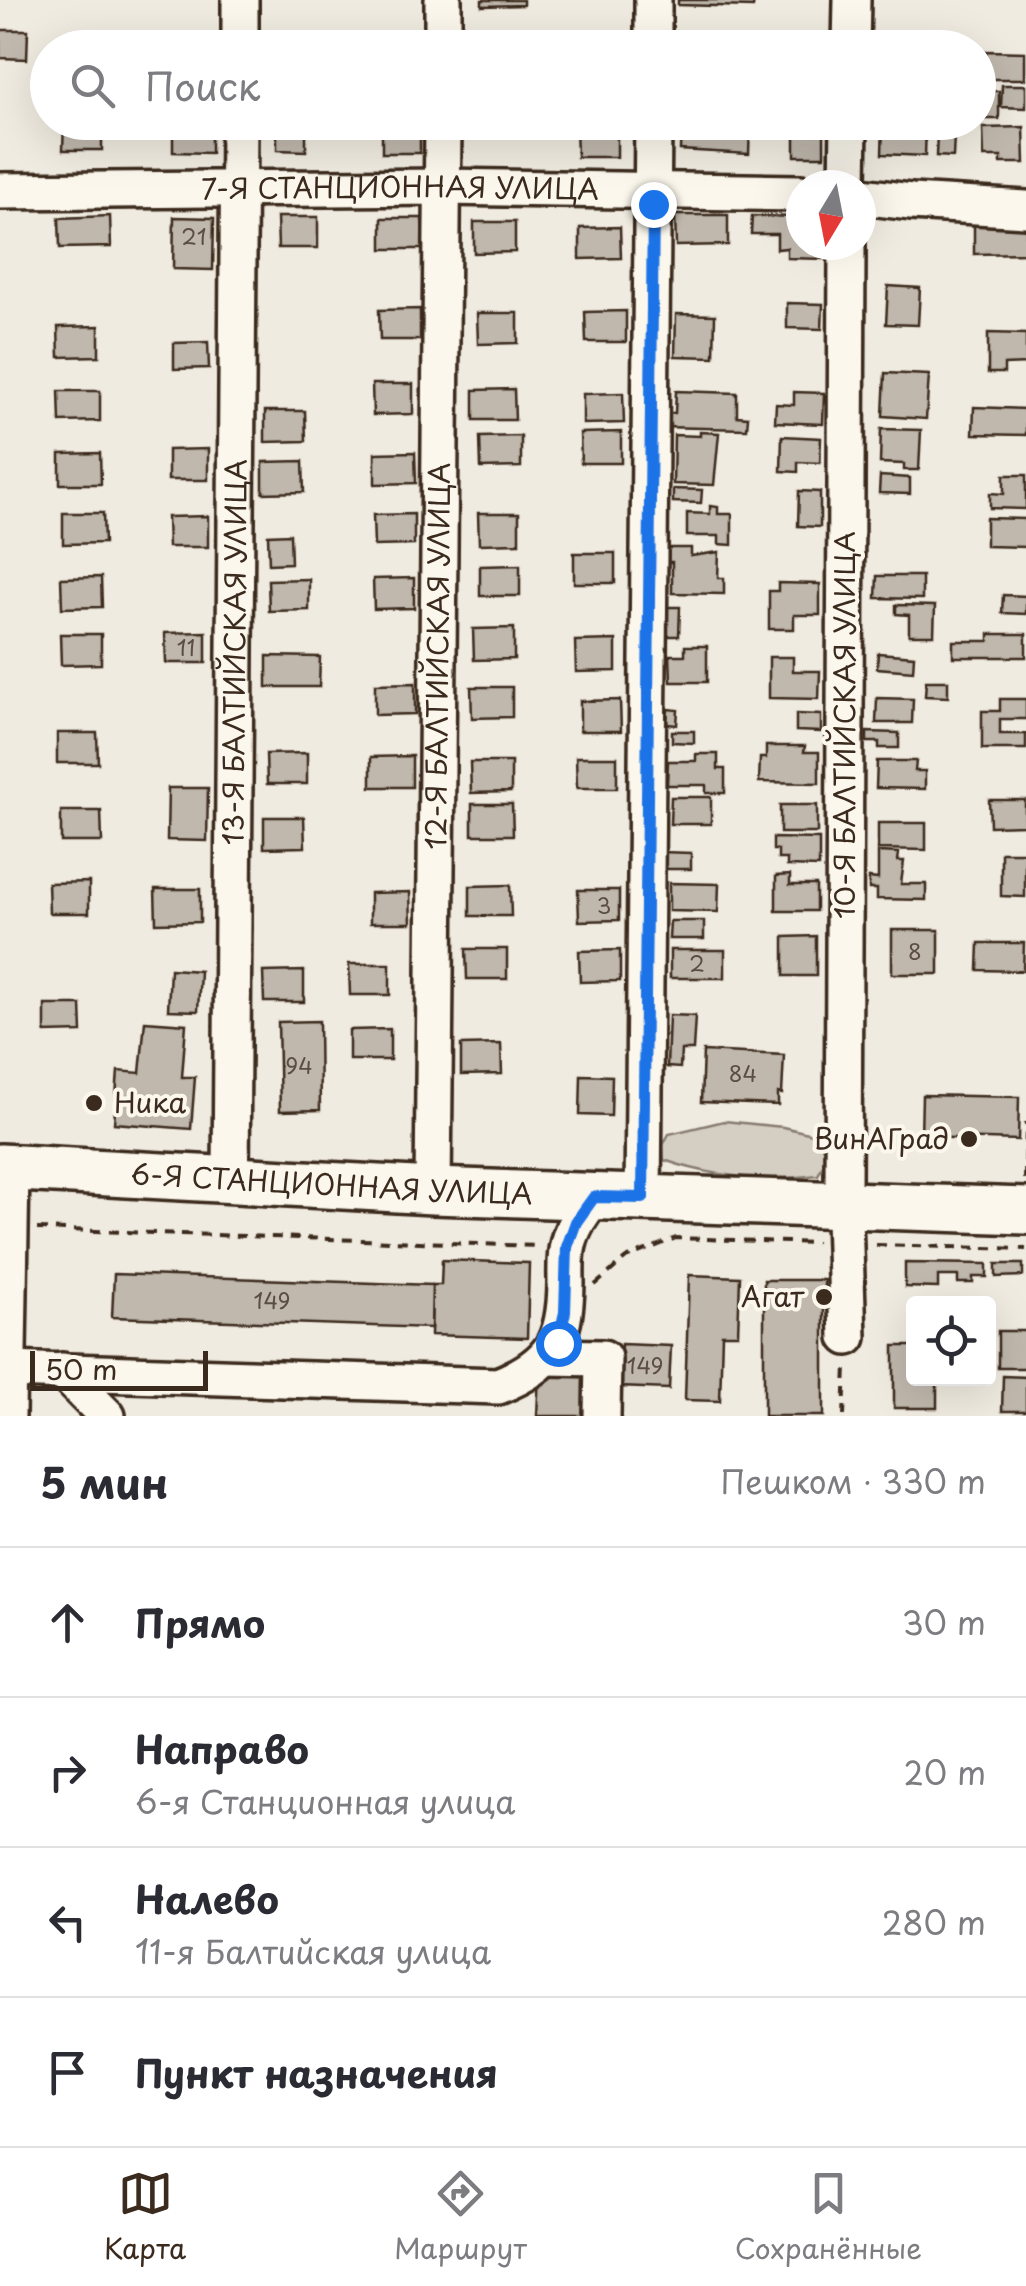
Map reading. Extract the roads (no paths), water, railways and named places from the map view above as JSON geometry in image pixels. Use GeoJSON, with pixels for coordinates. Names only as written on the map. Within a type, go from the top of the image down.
{"type":"FeatureCollection","features":[{"type":"Feature","properties":{"kind":"main road","name":"6-Я СТАНЦИОННАЯ УЛИЦА"},"geometry":{"type":"LineString","coordinates":[[6,1168],[643,1198],[843,1225],[1025,1202]]}},
{"type":"Feature","properties":{"kind":"street"},"geometry":{"type":"LineString","coordinates":[[240,0],[240,30]]}},
{"type":"Feature","properties":{"kind":"street"},"geometry":{"type":"LineString","coordinates":[[443,0],[443,30]]}},
{"type":"Feature","properties":{"kind":"street"},"geometry":{"type":"LineString","coordinates":[[653,30],[654,0]]}},
{"type":"Feature","properties":{"kind":"street"},"geometry":{"type":"LineString","coordinates":[[851,30],[852,0]]}},
{"type":"Feature","properties":{"kind":"street","name":"13-Я БАЛТИЙСКАЯ УЛИЦА"},"geometry":{"type":"LineString","coordinates":[[231,1180],[240,140]]}},
{"type":"Feature","properties":{"kind":"street","name":"12-Я БАЛТИЙСКАЯ УЛИЦА"},"geometry":{"type":"LineString","coordinates":[[433,1191],[443,140]]}},
{"type":"Feature","properties":{"kind":"street"},"geometry":{"type":"LineString","coordinates":[[643,1198],[653,140]]}},
{"type":"Feature","properties":{"kind":"street"},"geometry":{"type":"LineString","coordinates":[[848,170],[849,140]]}},
{"type":"Feature","properties":{"kind":"street","name":"7-Я СТАНЦИОННАЯ УЛИЦА"},"geometry":{"type":"LineString","coordinates":[[0,191],[443,186],[786,193]]}},
{"type":"Feature","properties":{"kind":"street"},"geometry":{"type":"LineString","coordinates":[[876,198],[1026,209]]}},
{"type":"Feature","properties":{"kind":"street","name":"10-Я БАЛТИЙСКАЯ УЛИЦА"},"geometry":{"type":"LineString","coordinates":[[848,260],[843,1225],[848,1337]]}},
{"type":"Feature","properties":{"kind":"street"},"geometry":{"type":"LineString","coordinates":[[6,1168],[10,1228],[7,1416]]}},
{"type":"Feature","properties":{"kind":"street"},"geometry":{"type":"LineString","coordinates":[[8,1370],[477,1401],[498,1386],[523,1376],[558,1343],[565,1312],[567,1247],[576,1222],[594,1197]]}},
{"type":"Feature","properties":{"kind":"street"},"geometry":{"type":"LineString","coordinates":[[546,1357],[603,1358],[602,1416]]}},
{"type":"Feature","properties":{"kind":"street"},"geometry":{"type":"LineString","coordinates":[[62,1371],[107,1416]]}},
{"type":"Feature","properties":{"kind":"place","name":"Ника"},"geometry":{"type":"Point","coordinates":[94,1103]}},
{"type":"Feature","properties":{"kind":"place","name":"ВинАГрад"},"geometry":{"type":"Point","coordinates":[969,1139]}},
{"type":"Feature","properties":{"kind":"place","name":"Агат"},"geometry":{"type":"Point","coordinates":[824,1297]}}]}
